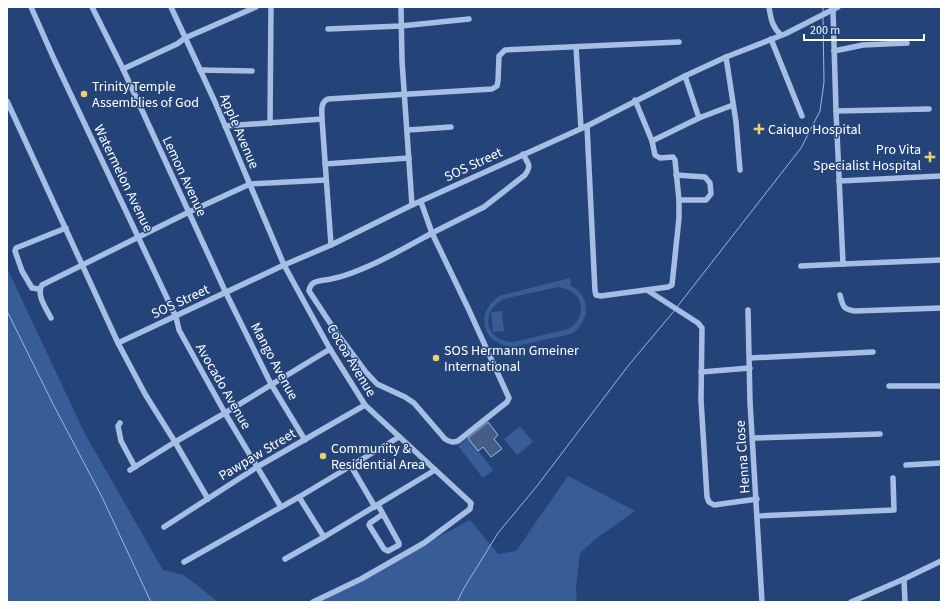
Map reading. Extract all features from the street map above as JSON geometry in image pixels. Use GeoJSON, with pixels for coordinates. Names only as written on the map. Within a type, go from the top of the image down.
{"type":"FeatureCollection","features":[{"type":"Feature","properties":{"kind":"street","name":"Watermelon Avenue"},"geometry":{"type":"LineString","coordinates":[[31,7],[176,317]]}},
{"type":"Feature","properties":{"kind":"street","name":"Lemon Avenue"},"geometry":{"type":"LineString","coordinates":[[92,7],[123,69],[226,293]]}},
{"type":"Feature","properties":{"kind":"street","name":"Apple Avenue"},"geometry":{"type":"LineString","coordinates":[[171,7],[225,126],[284,265]]}},
{"type":"Feature","properties":{"kind":"street"},"geometry":{"type":"LineString","coordinates":[[123,69],[177,44],[186,38],[256,7]]}},
{"type":"Feature","properties":{"kind":"street"},"geometry":{"type":"LineString","coordinates":[[270,123],[271,7]]}},
{"type":"Feature","properties":{"kind":"street"},"geometry":{"type":"LineString","coordinates":[[401,7],[404,95],[408,130],[412,205]]}},
{"type":"Feature","properties":{"kind":"street"},"geometry":{"type":"LineString","coordinates":[[769,7],[772,24],[775,30],[781,35]]}},
{"type":"Feature","properties":{"kind":"street"},"geometry":{"type":"LineString","coordinates":[[836,8],[834,51],[843,264]]}},
{"type":"Feature","properties":{"kind":"street","name":"SOS Street"},"geometry":{"type":"LineString","coordinates":[[118,343],[412,205],[584,127],[635,100],[686,76],[771,40],[836,8]]}},
{"type":"Feature","properties":{"kind":"street"},"geometry":{"type":"LineString","coordinates":[[328,29],[401,26],[469,20]]}},
{"type":"Feature","properties":{"kind":"street"},"geometry":{"type":"LineString","coordinates":[[771,40],[802,116]]}},
{"type":"Feature","properties":{"kind":"street"},"geometry":{"type":"LineString","coordinates":[[331,244],[322,119],[322,104],[324,100],[492,89],[497,86],[499,56],[505,50],[679,42]]}},
{"type":"Feature","properties":{"kind":"street"},"geometry":{"type":"LineString","coordinates":[[834,51],[863,45],[907,43]]}},
{"type":"Feature","properties":{"kind":"street"},"geometry":{"type":"LineString","coordinates":[[576,47],[584,127],[595,291],[596,295],[601,296],[668,287],[672,283],[678,229],[679,200],[674,158],[657,157],[655,155],[652,141],[635,100]]}},
{"type":"Feature","properties":{"kind":"street"},"geometry":{"type":"LineString","coordinates":[[726,58],[736,122],[740,170]]}},
{"type":"Feature","properties":{"kind":"street"},"geometry":{"type":"LineString","coordinates":[[200,70],[252,71]]}},
{"type":"Feature","properties":{"kind":"street"},"geometry":{"type":"LineString","coordinates":[[686,76],[699,118]]}},
{"type":"Feature","properties":{"kind":"street"},"geometry":{"type":"LineString","coordinates":[[7,102],[83,264],[118,343],[145,394],[208,499]]}},
{"type":"Feature","properties":{"kind":"street"},"geometry":{"type":"LineString","coordinates":[[652,141],[699,118],[733,104]]}},
{"type":"Feature","properties":{"kind":"street"},"geometry":{"type":"LineString","coordinates":[[836,112],[930,109]]}},
{"type":"Feature","properties":{"kind":"street"},"geometry":{"type":"LineString","coordinates":[[225,126],[322,119]]}},
{"type":"Feature","properties":{"kind":"street"},"geometry":{"type":"LineString","coordinates":[[408,130],[452,127]]}},
{"type":"Feature","properties":{"kind":"street"},"geometry":{"type":"LineString","coordinates":[[420,202],[432,233],[509,398],[507,402],[455,442],[450,442],[445,439],[414,403],[405,397],[377,384],[365,371],[336,332],[310,291],[310,287],[313,282],[338,278],[401,250],[432,233],[484,207],[525,175],[529,169],[529,166],[524,154]]}},
{"type":"Feature","properties":{"kind":"street"},"geometry":{"type":"LineString","coordinates":[[325,164],[409,158]]}},
{"type":"Feature","properties":{"kind":"street"},"geometry":{"type":"LineString","coordinates":[[676,175],[705,177],[710,183],[711,194],[706,200],[679,200]]}},
{"type":"Feature","properties":{"kind":"street"},"geometry":{"type":"LineString","coordinates":[[839,181],[941,176]]}},
{"type":"Feature","properties":{"kind":"street"},"geometry":{"type":"LineString","coordinates":[[51,318],[40,294],[39,289],[42,284],[250,184],[326,180]]}},
{"type":"Feature","properties":{"kind":"street"},"geometry":{"type":"LineString","coordinates":[[39,289],[32,288],[22,271],[15,250],[16,248],[66,228]]}},
{"type":"Feature","properties":{"kind":"street"},"geometry":{"type":"LineString","coordinates":[[801,266],[941,260]]}},
{"type":"Feature","properties":{"kind":"street","name":"Cocoa Avenue"},"geometry":{"type":"LineString","coordinates":[[284,265],[330,349],[364,405],[471,503],[470,509],[424,542],[361,579],[313,602]]}},
{"type":"Feature","properties":{"kind":"street"},"geometry":{"type":"LineString","coordinates":[[646,290],[701,326],[701,400],[707,497],[709,502],[714,505],[757,499]]}},
{"type":"Feature","properties":{"kind":"street","name":"Mango Avenue"},"geometry":{"type":"LineString","coordinates":[[226,293],[271,384],[305,440]]}},
{"type":"Feature","properties":{"kind":"street"},"geometry":{"type":"LineString","coordinates":[[840,295],[842,306],[847,310],[941,308]]}},
{"type":"Feature","properties":{"kind":"street","name":"Henna Close"},"geometry":{"type":"LineString","coordinates":[[748,310],[750,402],[762,602]]}},
{"type":"Feature","properties":{"kind":"street","name":"Avocado Avenue"},"geometry":{"type":"LineString","coordinates":[[176,317],[179,330],[225,413],[281,507]]}},
{"type":"Feature","properties":{"kind":"street"},"geometry":{"type":"LineString","coordinates":[[120,423],[118,426],[121,441],[132,469],[330,349]]}},
{"type":"Feature","properties":{"kind":"street"},"geometry":{"type":"LineString","coordinates":[[750,358],[873,352]]}},
{"type":"Feature","properties":{"kind":"street"},"geometry":{"type":"LineString","coordinates":[[701,372],[750,368]]}},
{"type":"Feature","properties":{"kind":"street"},"geometry":{"type":"LineString","coordinates":[[889,386],[941,386]]}},
{"type":"Feature","properties":{"kind":"street","name":"Pawpaw Street"},"geometry":{"type":"LineString","coordinates":[[164,526],[257,467],[364,405]]}},
{"type":"Feature","properties":{"kind":"street"},"geometry":{"type":"LineString","coordinates":[[753,438],[880,434]]}},
{"type":"Feature","properties":{"kind":"street"},"geometry":{"type":"LineString","coordinates":[[184,562],[299,497],[399,437]]}},
{"type":"Feature","properties":{"kind":"street"},"geometry":{"type":"LineString","coordinates":[[906,465],[941,463]]}},
{"type":"Feature","properties":{"kind":"street"},"geometry":{"type":"LineString","coordinates":[[351,466],[376,506],[383,514],[399,543],[399,545],[388,551],[384,549],[369,525],[383,514]]}},
{"type":"Feature","properties":{"kind":"street"},"geometry":{"type":"LineString","coordinates":[[285,558],[324,537],[435,470]]}},
{"type":"Feature","properties":{"kind":"street"},"geometry":{"type":"LineString","coordinates":[[758,516],[894,510],[893,478]]}},
{"type":"Feature","properties":{"kind":"street"},"geometry":{"type":"LineString","coordinates":[[299,497],[324,537]]}},
{"type":"Feature","properties":{"kind":"street"},"geometry":{"type":"LineString","coordinates":[[851,602],[941,561]]}},
{"type":"Feature","properties":{"kind":"street"},"geometry":{"type":"LineString","coordinates":[[904,579],[905,602]]}},
{"type":"Feature","properties":{"kind":"shaded area"},"geometry":{"type":"Polygon","coordinates":[[[7,268],[85,434],[163,570],[184,575],[218,602],[7,602],[7,268]]]}},
{"type":"Feature","properties":{"kind":"shaded area"},"geometry":{"type":"Polygon","coordinates":[[[570,278],[570,285],[579,292],[585,301],[586,312],[580,327],[571,334],[513,347],[502,345],[488,334],[484,319],[486,311],[491,303],[499,296],[570,278]],[[558,287],[504,299],[491,311],[488,319],[492,332],[497,338],[504,341],[514,342],[568,329],[579,317],[581,304],[578,298],[567,289],[558,287]]]}},
{"type":"Feature","properties":{"kind":"shaded area"},"geometry":{"type":"Polygon","coordinates":[[[502,311],[504,331],[493,332],[491,312],[502,311]]]}},
{"type":"Feature","properties":{"kind":"shaded area"},"geometry":{"type":"Polygon","coordinates":[[[488,422],[498,435],[494,439],[502,449],[491,457],[483,447],[478,451],[468,438],[488,422]]]}},
{"type":"Feature","properties":{"kind":"shaded area"},"geometry":{"type":"Polygon","coordinates":[[[520,426],[533,442],[517,455],[504,439],[520,426]]]}},
{"type":"Feature","properties":{"kind":"shaded area"},"geometry":{"type":"Polygon","coordinates":[[[468,438],[493,470],[483,478],[458,446],[468,438]]]}},
{"type":"Feature","properties":{"kind":"shaded area"},"geometry":{"type":"Polygon","coordinates":[[[568,476],[635,511],[598,537],[580,553],[576,588],[577,602],[316,602],[470,520],[498,554],[516,551],[568,476]]]}},
{"type":"Feature","properties":{"kind":"waterway"},"geometry":{"type":"LineString","coordinates":[[823,7],[823,12]]}},
{"type":"Feature","properties":{"kind":"waterway"},"geometry":{"type":"LineString","coordinates":[[677,307],[801,148],[820,111],[824,82],[823,18]]}},
{"type":"Feature","properties":{"kind":"waterway"},"geometry":{"type":"LineString","coordinates":[[7,311],[53,404],[102,497],[151,602]]}},
{"type":"Feature","properties":{"kind":"waterway"},"geometry":{"type":"LineString","coordinates":[[457,602],[498,533],[537,486],[628,366],[674,311]]}},
{"type":"Feature","properties":{"kind":"place","name":"Trinity Temple Assemblies of God"},"geometry":{"type":"Point","coordinates":[84,94]}},
{"type":"Feature","properties":{"kind":"place","name":"Caiquo Hospital"},"geometry":{"type":"Point","coordinates":[759,129]}},
{"type":"Feature","properties":{"kind":"place","name":"Pro Vita Specialist Hospital"},"geometry":{"type":"Point","coordinates":[930,157]}},
{"type":"Feature","properties":{"kind":"place","name":"SOS Hermann Gmeiner International"},"geometry":{"type":"Point","coordinates":[436,358]}},
{"type":"Feature","properties":{"kind":"place","name":"Community & Residential Area"},"geometry":{"type":"Point","coordinates":[323,456]}}]}
